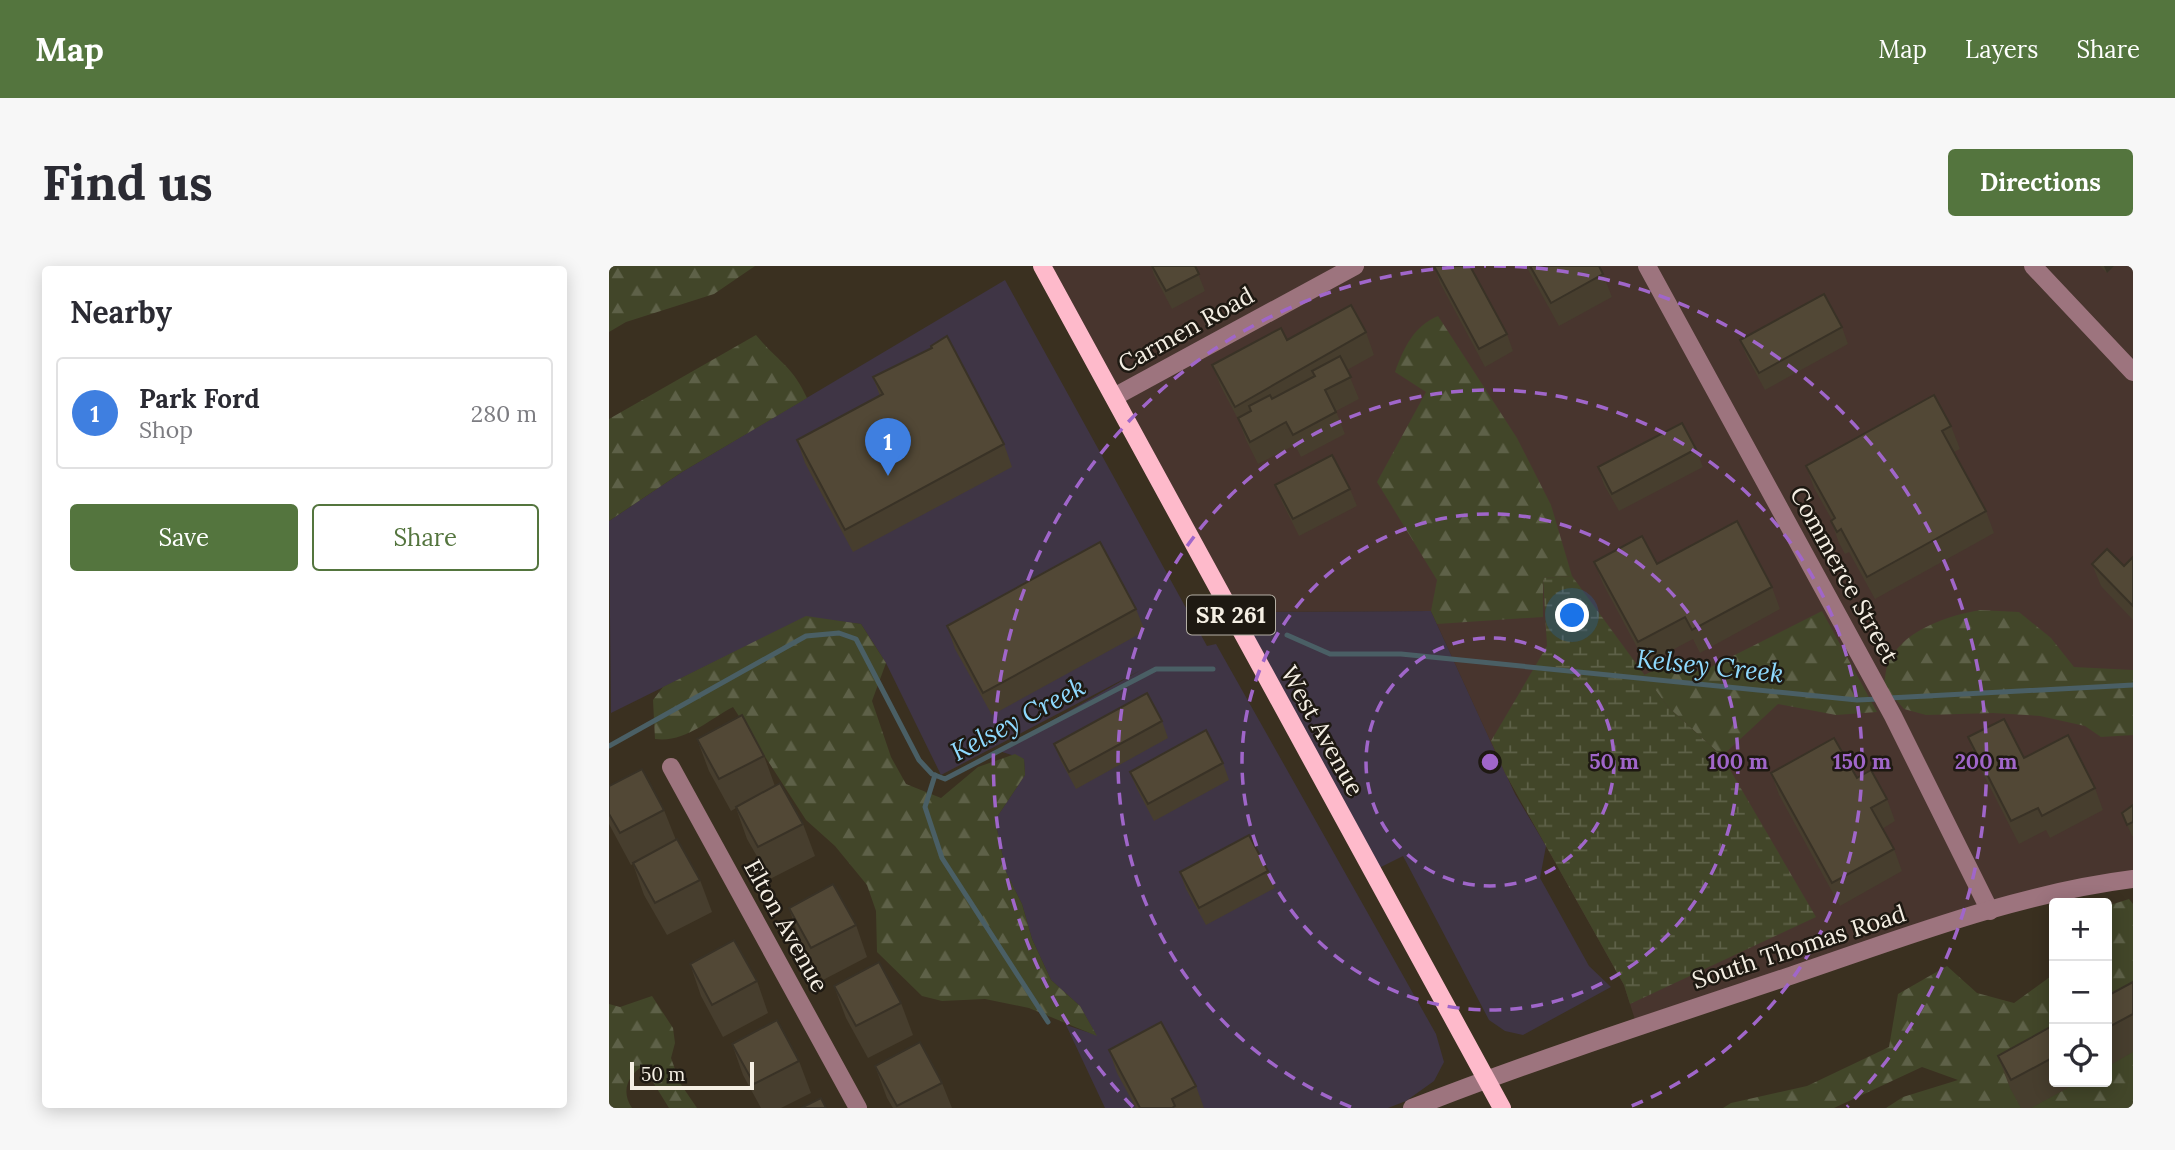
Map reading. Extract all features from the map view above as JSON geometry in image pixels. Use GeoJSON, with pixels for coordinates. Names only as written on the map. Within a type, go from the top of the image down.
{"type":"FeatureCollection","features":[{"type":"Feature","properties":{"kind":"main road","name":"West Avenue"},"geometry":{"type":"LineString","coordinates":[[1042,266],[1502,1108]]}},
{"type":"Feature","properties":{"kind":"street","name":"Carmen Road"},"geometry":{"type":"LineString","coordinates":[[1114,397],[1355,266]]}},
{"type":"Feature","properties":{"kind":"street","name":"Commerce Street"},"geometry":{"type":"LineString","coordinates":[[1647,266],[1877,685],[1990,911]]}},
{"type":"Feature","properties":{"kind":"street"},"geometry":{"type":"LineString","coordinates":[[2033,266],[2133,372]]}},
{"type":"Feature","properties":{"kind":"street","name":"Elton Avenue"},"geometry":{"type":"LineString","coordinates":[[671,767],[858,1108]]}},
{"type":"Feature","properties":{"kind":"street","name":"South Thomas Road"},"geometry":{"type":"LineString","coordinates":[[1412,1108],[1637,1026],[1990,911],[2049,895],[2133,879]]}},
{"type":"Feature","properties":{"kind":"shaded area"},"geometry":{"type":"Polygon","coordinates":[[[1042,266],[2133,266],[2133,879],[2048,895],[1637,1026],[1624,985],[1505,773],[1431,611],[1229,612],[1042,266]]]}},
{"type":"Feature","properties":{"kind":"shaded area"},"geometry":{"type":"Polygon","coordinates":[[[1005,280],[1207,646],[1216,644],[1436,1034],[1444,1062],[1434,1081],[1406,1101],[1388,1108],[1105,1108],[1066,1025],[1096,1035],[1080,1006],[1051,980],[1032,939],[1022,904],[1006,872],[995,820],[1025,775],[1024,759],[999,751],[1141,670],[941,775],[886,663],[861,624],[805,617],[611,713],[609,521],[682,472],[1005,280]]]}},
{"type":"Feature","properties":{"kind":"shaded area"},"geometry":{"type":"Polygon","coordinates":[[[1431,611],[1515,794],[1546,846],[1540,878],[1589,966],[1611,987],[1523,1035],[1505,1031],[1489,1020],[1403,856],[1371,872],[1229,612],[1431,611]]]}},
{"type":"Feature","properties":{"kind":"green space"},"geometry":{"type":"Polygon","coordinates":[[[609,266],[755,266],[714,294],[626,322],[609,332],[609,266]]]}},
{"type":"Feature","properties":{"kind":"green space"},"geometry":{"type":"Polygon","coordinates":[[[1438,316],[1517,438],[1551,505],[1572,576],[1543,578],[1543,617],[1437,624],[1431,611],[1437,580],[1377,482],[1426,392],[1395,372],[1411,338],[1422,325],[1438,316]]]}},
{"type":"Feature","properties":{"kind":"green space"},"geometry":{"type":"Polygon","coordinates":[[[756,335],[790,370],[807,398],[682,472],[609,521],[609,419],[756,335]]]}},
{"type":"Feature","properties":{"kind":"green space"},"geometry":{"type":"Polygon","coordinates":[[[1572,576],[1668,707],[1722,756],[1816,917],[1630,1004],[1624,985],[1505,773],[1491,741],[1547,646],[1543,578],[1572,576]]]}},
{"type":"Feature","properties":{"kind":"green space"},"geometry":{"type":"Polygon","coordinates":[[[1980,610],[2019,612],[2051,638],[2074,667],[2133,670],[2133,735],[2101,737],[2085,726],[2040,716],[1993,713],[1926,715],[1904,709],[1884,686],[1890,659],[1898,648],[1918,631],[1930,625],[1980,610]]]}},
{"type":"Feature","properties":{"kind":"green space"},"geometry":{"type":"Polygon","coordinates":[[[1822,611],[1877,712],[1836,715],[1778,704],[1722,756],[1668,707],[1644,675],[1657,669],[1703,671],[1822,611]]]}},
{"type":"Feature","properties":{"kind":"green space"},"geometry":{"type":"Polygon","coordinates":[[[806,616],[861,624],[886,663],[872,701],[891,757],[906,784],[941,798],[978,767],[1015,754],[1024,759],[1025,775],[995,820],[1006,872],[1022,904],[1032,939],[1051,980],[1080,1006],[1097,1036],[1029,1008],[985,999],[942,1001],[922,996],[877,952],[876,911],[867,885],[835,846],[806,820],[733,707],[686,734],[676,738],[655,739],[653,700],[663,687],[806,616]]]}},
{"type":"Feature","properties":{"kind":"green space"},"geometry":{"type":"Polygon","coordinates":[[[2129,899],[2133,904],[2133,1108],[1886,1108],[1903,1097],[1958,1080],[1922,1067],[1834,1108],[1723,1108],[1731,1103],[1807,1086],[1889,1047],[1898,994],[1947,966],[1977,993],[2014,1003],[2049,978],[2049,1087],[2112,1087],[2112,904],[2129,899]]]}},
{"type":"Feature","properties":{"kind":"green space"},"geometry":{"type":"Polygon","coordinates":[[[652,996],[673,1028],[675,1043],[671,1058],[680,1083],[697,1108],[669,1108],[643,1066],[627,1085],[627,1096],[632,1108],[609,1108],[609,1004],[620,1007],[652,996]]]}},
{"type":"Feature","properties":{"kind":"building"},"geometry":{"type":"Polygon","coordinates":[[[1152,266],[1195,266],[1199,274],[1166,291],[1152,266]]]}},
{"type":"Feature","properties":{"kind":"building"},"geometry":{"type":"Polygon","coordinates":[[[1434,266],[1470,266],[1507,334],[1479,349],[1434,266]]]}},
{"type":"Feature","properties":{"kind":"building"},"geometry":{"type":"Polygon","coordinates":[[[1530,266],[1599,266],[1603,274],[1551,303],[1530,266]]]}},
{"type":"Feature","properties":{"kind":"building"},"geometry":{"type":"Polygon","coordinates":[[[1824,294],[1842,327],[1759,373],[1740,340],[1824,294]]]}},
{"type":"Feature","properties":{"kind":"building"},"geometry":{"type":"Polygon","coordinates":[[[1351,305],[1366,332],[1235,407],[1212,365],[1281,328],[1287,340],[1351,305]]]}},
{"type":"Feature","properties":{"kind":"building"},"geometry":{"type":"Polygon","coordinates":[[[947,336],[1004,444],[845,530],[797,440],[883,394],[873,377],[932,348],[931,346],[947,336]]]}},
{"type":"Feature","properties":{"kind":"building"},"geometry":{"type":"Polygon","coordinates":[[[1340,356],[1351,377],[1325,390],[1336,412],[1293,435],[1286,422],[1250,442],[1238,418],[1251,411],[1249,406],[1270,395],[1272,399],[1315,376],[1312,371],[1340,356]]]}},
{"type":"Feature","properties":{"kind":"building"},"geometry":{"type":"Polygon","coordinates":[[[1934,395],[1951,426],[1942,431],[1986,511],[1867,577],[1841,529],[1837,532],[1831,521],[1835,518],[1806,466],[1934,395]]]}},
{"type":"Feature","properties":{"kind":"building"},"geometry":{"type":"Polygon","coordinates":[[[1682,423],[1696,449],[1612,494],[1598,467],[1682,423]]]}},
{"type":"Feature","properties":{"kind":"building"},"geometry":{"type":"Polygon","coordinates":[[[1332,455],[1350,489],[1293,519],[1275,485],[1332,455]]]}},
{"type":"Feature","properties":{"kind":"building"},"geometry":{"type":"Polygon","coordinates":[[[1737,521],[1772,587],[1692,630],[1685,617],[1638,642],[1594,562],[1642,536],[1657,564],[1737,521]]]}},
{"type":"Feature","properties":{"kind":"building"},"geometry":{"type":"Polygon","coordinates":[[[1100,542],[1136,609],[983,693],[947,626],[1100,542]]]}},
{"type":"Feature","properties":{"kind":"building"},"geometry":{"type":"Polygon","coordinates":[[[2107,549],[2124,566],[2133,557],[2133,606],[2092,564],[2107,549]]]}},
{"type":"Feature","properties":{"kind":"building"},"geometry":{"type":"Polygon","coordinates":[[[1147,693],[1162,721],[1069,772],[1054,744],[1147,693]]]}},
{"type":"Feature","properties":{"kind":"building"},"geometry":{"type":"Polygon","coordinates":[[[742,715],[764,756],[719,779],[697,739],[742,715]]]}},
{"type":"Feature","properties":{"kind":"building"},"geometry":{"type":"Polygon","coordinates":[[[2004,719],[2024,758],[2068,735],[2095,788],[2042,816],[2038,808],[2011,821],[1968,737],[2004,719]]]}},
{"type":"Feature","properties":{"kind":"building"},"geometry":{"type":"Polygon","coordinates":[[[1206,730],[1223,763],[1148,804],[1130,772],[1206,730]]]}},
{"type":"Feature","properties":{"kind":"building"},"geometry":{"type":"Polygon","coordinates":[[[1834,738],[1857,778],[1871,770],[1887,799],[1871,808],[1894,849],[1832,883],[1771,773],[1834,738]]]}},
{"type":"Feature","properties":{"kind":"building"},"geometry":{"type":"Polygon","coordinates":[[[642,769],[664,810],[620,833],[609,814],[609,786],[642,769]]]}},
{"type":"Feature","properties":{"kind":"building"},"geometry":{"type":"Polygon","coordinates":[[[780,783],[803,824],[758,847],[736,807],[780,783]]]}},
{"type":"Feature","properties":{"kind":"building"},"geometry":{"type":"Polygon","coordinates":[[[2133,805],[2133,822],[2127,825],[2122,813],[2133,805]]]}},
{"type":"Feature","properties":{"kind":"building"},"geometry":{"type":"Polygon","coordinates":[[[1249,835],[1268,871],[1199,908],[1180,872],[1249,835]]]}},
{"type":"Feature","properties":{"kind":"building"},"geometry":{"type":"Polygon","coordinates":[[[677,839],[700,880],[655,903],[633,863],[677,839]]]}},
{"type":"Feature","properties":{"kind":"building"},"geometry":{"type":"Polygon","coordinates":[[[833,884],[856,925],[811,948],[789,908],[833,884]]]}},
{"type":"Feature","properties":{"kind":"building"},"geometry":{"type":"Polygon","coordinates":[[[734,940],[757,981],[712,1005],[690,964],[734,940]]]}},
{"type":"Feature","properties":{"kind":"building"},"geometry":{"type":"Polygon","coordinates":[[[879,962],[901,1003],[856,1026],[834,986],[879,962]]]}},
{"type":"Feature","properties":{"kind":"building"},"geometry":{"type":"Polygon","coordinates":[[[2133,982],[2133,1014],[2112,1025],[2112,1024],[2112,993],[2133,982]]]}},
{"type":"Feature","properties":{"kind":"building"},"geometry":{"type":"Polygon","coordinates":[[[777,1020],[799,1061],[754,1084],[732,1044],[777,1020]]]}},
{"type":"Feature","properties":{"kind":"building"},"geometry":{"type":"Polygon","coordinates":[[[1161,1022],[1196,1086],[1172,1099],[1175,1106],[1172,1108],[1140,1108],[1109,1050],[1161,1022]]]}},
{"type":"Feature","properties":{"kind":"building"},"geometry":{"type":"Polygon","coordinates":[[[2049,1028],[2049,1060],[2011,1080],[1998,1056],[2049,1028]]]}},
{"type":"Feature","properties":{"kind":"building"},"geometry":{"type":"Polygon","coordinates":[[[920,1042],[942,1083],[897,1106],[875,1066],[920,1042]]]}},
{"type":"Feature","properties":{"kind":"building"},"geometry":{"type":"Polygon","coordinates":[[[821,1098],[826,1108],[801,1108],[821,1098]]]}},
{"type":"Feature","properties":{"kind":"waterway","name":"Kelsey Creek"},"geometry":{"type":"LineString","coordinates":[[609,746],[806,636],[839,633],[856,639],[919,760],[932,774],[945,779],[1156,669],[1213,669]]}},
{"type":"Feature","properties":{"kind":"waterway","name":"Kelsey Creek"},"geometry":{"type":"LineString","coordinates":[[1287,635],[1330,654],[1401,654],[1857,700],[1879,699]]}},
{"type":"Feature","properties":{"kind":"waterway","name":"Kelsey Creek"},"geometry":{"type":"LineString","coordinates":[[1889,698],[2133,685]]}},
{"type":"Feature","properties":{"kind":"waterway"},"geometry":{"type":"LineString","coordinates":[[935,775],[925,807],[942,858],[1048,1022]]}},
{"type":"Feature","properties":{"kind":"place","name":"Park Ford"},"geometry":{"type":"Point","coordinates":[888,476]}}]}
